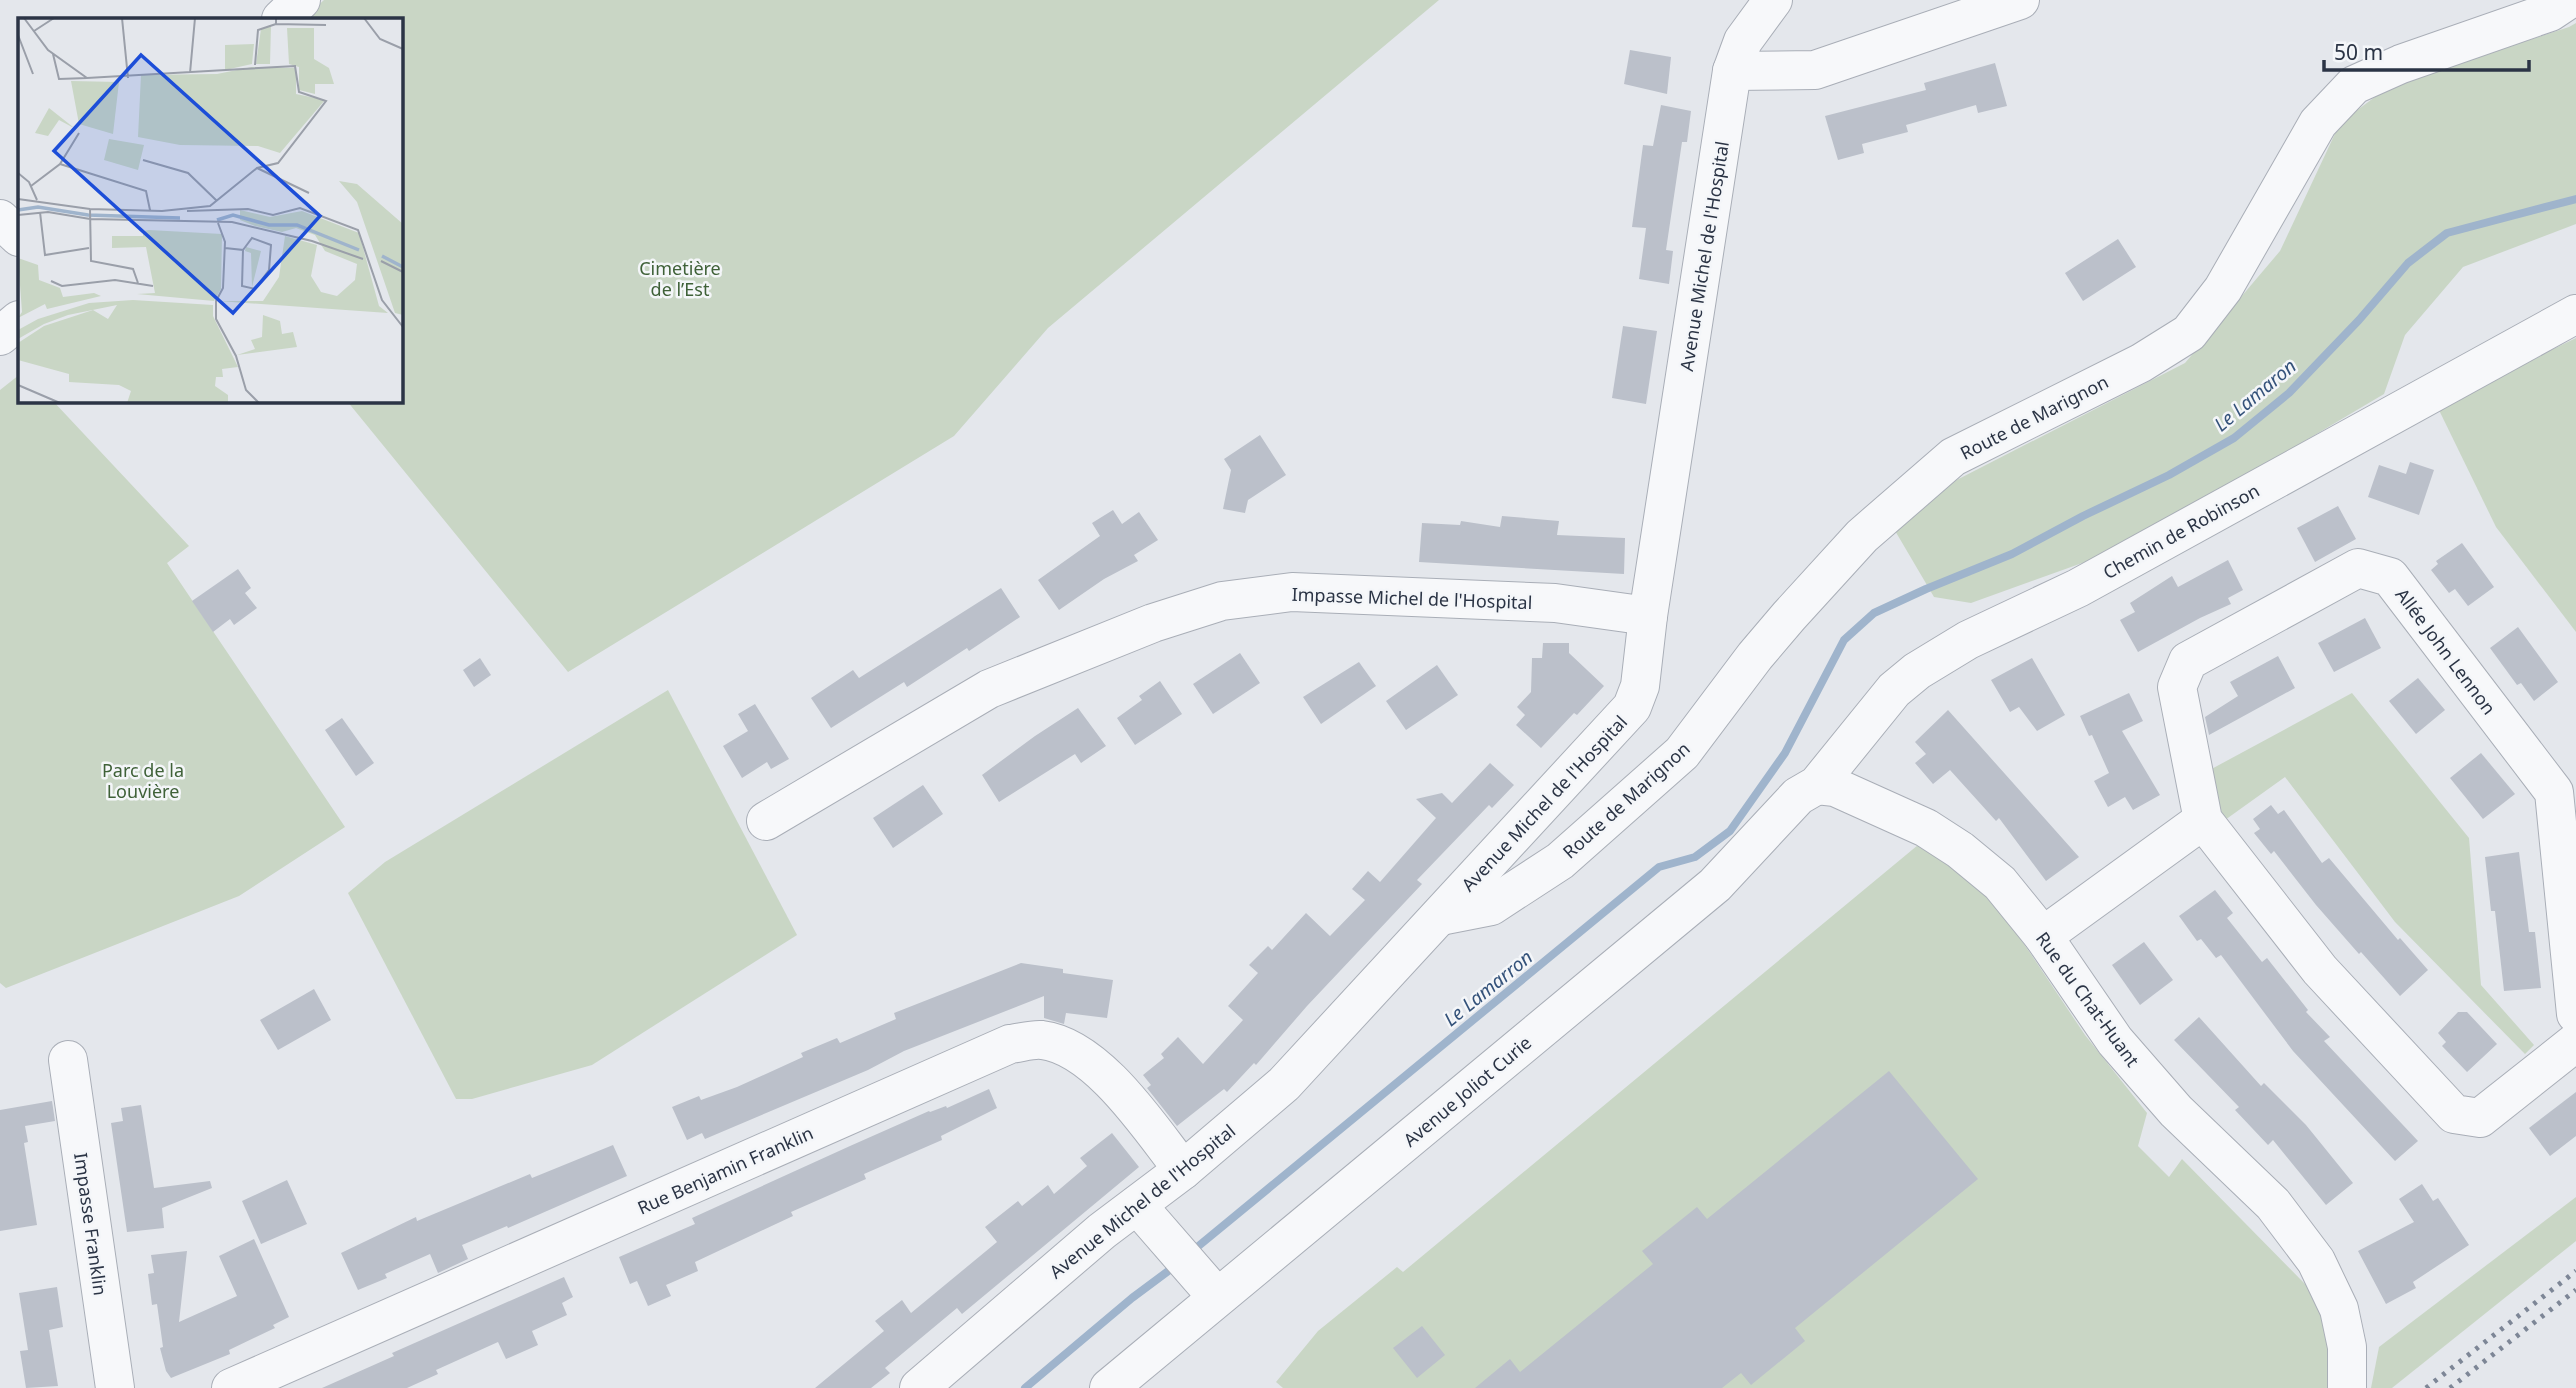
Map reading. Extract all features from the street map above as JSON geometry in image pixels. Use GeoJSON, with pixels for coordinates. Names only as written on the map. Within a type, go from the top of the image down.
{"type":"FeatureCollection","features":[{"type":"Feature","properties":{"kind":"street"},"geometry":{"type":"LineString","coordinates":[[282,18],[301,0]]}},
{"type":"Feature","properties":{"kind":"street","name":"Avenue Michel de l'Hospital"},"geometry":{"type":"LineString","coordinates":[[919,1388],[1102,1231],[1183,1170],[1284,1084],[1632,707],[1640,686],[1648,616],[1732,71],[1743,41],[1773,0]]}},
{"type":"Feature","properties":{"kind":"street"},"geometry":{"type":"LineString","coordinates":[[1732,71],[1815,70],[2020,0]]}},
{"type":"Feature","properties":{"kind":"street","name":"Route de Marignon"},"geometry":{"type":"LineString","coordinates":[[1440,916],[1491,906],[1560,861],[1672,762],[1682,753],[1755,656],[1853,546],[1953,457],[2141,363],[2189,334],[2223,289],[2318,123],[2354,85],[2401,64],[2550,12],[2568,0]]}},
{"type":"Feature","properties":{"kind":"street"},"geometry":{"type":"LineString","coordinates":[[0,219],[18,236]]}},
{"type":"Feature","properties":{"kind":"street","name":"Chemin de Robinson"},"geometry":{"type":"LineString","coordinates":[[1816,785],[1895,690],[1917,671],[1968,640],[2078,588],[2576,314]]}},
{"type":"Feature","properties":{"kind":"street"},"geometry":{"type":"LineString","coordinates":[[0,336],[18,321]]}},
{"type":"Feature","properties":{"kind":"street","name":"Allée John Lennon"},"geometry":{"type":"LineString","coordinates":[[2576,1014],[2554,792],[2390,577],[2358,568],[2188,662],[2177,687],[2203,820],[2320,970],[2455,1114],[2480,1118],[2576,1042]]}},
{"type":"Feature","properties":{"kind":"street","name":"Impasse Michel de l'Hospital"},"geometry":{"type":"LineString","coordinates":[[766,821],[989,689],[1153,623],[1222,601],[1292,592],[1555,603],[1648,616]]}},
{"type":"Feature","properties":{"kind":"street","name":"Rue du Chat-Huant"},"geometry":{"type":"LineString","coordinates":[[1816,785],[1835,787],[1926,828],[1960,850],[2000,883],[2043,936],[2115,1041],[2176,1111],[2273,1204],[2316,1261],[2339,1309],[2347,1347],[2347,1388]]}},
{"type":"Feature","properties":{"kind":"street","name":"Avenue Joliot Curie"},"geometry":{"type":"LineString","coordinates":[[1108,1388],[1208,1286],[1715,885],[1798,796],[1816,785]]}},
{"type":"Feature","properties":{"kind":"street"},"geometry":{"type":"LineString","coordinates":[[2043,936],[2203,820]]}},
{"type":"Feature","properties":{"kind":"street","name":"Rue Benjamin Franklin"},"geometry":{"type":"LineString","coordinates":[[231,1388],[1010,1044],[1042,1040],[1077,1052],[1112,1080],[1183,1170]]}},
{"type":"Feature","properties":{"kind":"street","name":"Impasse Franklin"},"geometry":{"type":"LineString","coordinates":[[68,1060],[115,1388]]}},
{"type":"Feature","properties":{"kind":"street"},"geometry":{"type":"LineString","coordinates":[[1137,1205],[1208,1286]]}},
{"type":"Feature","properties":{"kind":"green space","name":"Cimetière de l’Est"},"geometry":{"type":"Polygon","coordinates":[[[324,0],[1439,0],[1048,328],[954,436],[568,672],[348,402],[402,402],[402,18],[304,18],[324,0]]]}},
{"type":"Feature","properties":{"kind":"green space"},"geometry":{"type":"Polygon","coordinates":[[[2576,23],[2576,224],[2463,267],[2405,335],[2384,394],[2124,548],[1971,603],[1934,597],[1894,529],[1943,487],[2185,363],[2280,251],[2340,123],[2391,85],[2576,23]]]}},
{"type":"Feature","properties":{"kind":"green space"},"geometry":{"type":"Polygon","coordinates":[[[2576,338],[2576,632],[2496,527],[2437,406],[2576,338]]]}},
{"type":"Feature","properties":{"kind":"green space","name":"Parc de la Louvière"},"geometry":{"type":"Polygon","coordinates":[[[18,376],[18,402],[54,402],[189,546],[167,563],[345,827],[239,896],[6,988],[0,983],[0,390],[18,376]]]}},
{"type":"Feature","properties":{"kind":"green space"},"geometry":{"type":"Polygon","coordinates":[[[668,690],[797,935],[592,1065],[472,1099],[456,1099],[348,893],[385,862],[668,690]]]}},
{"type":"Feature","properties":{"kind":"green space"},"geometry":{"type":"Polygon","coordinates":[[[2352,693],[2469,838],[2481,985],[2534,1045],[2525,1054],[2395,922],[2285,777],[2225,820],[2206,772],[2352,693]]]}},
{"type":"Feature","properties":{"kind":"green space"},"geometry":{"type":"Polygon","coordinates":[[[1918,845],[1959,870],[1983,889],[2008,920],[2085,1035],[2147,1113],[2138,1146],[2169,1177],[2182,1159],[2306,1285],[2326,1326],[2332,1388],[1283,1388],[1276,1382],[1318,1331],[1397,1267],[1403,1272],[1918,845]]]}},
{"type":"Feature","properties":{"kind":"green space"},"geometry":{"type":"Polygon","coordinates":[[[2576,1197],[2576,1241],[2392,1388],[2371,1388],[2379,1347],[2576,1197]]]}},
{"type":"Feature","properties":{"kind":"building"},"geometry":{"type":"Polygon","coordinates":[[[1630,50],[1671,57],[1667,94],[1624,84],[1630,50]]]}},
{"type":"Feature","properties":{"kind":"building"},"geometry":{"type":"Polygon","coordinates":[[[1995,63],[2007,106],[1978,113],[1976,105],[1906,125],[1908,132],[1862,144],[1864,153],[1838,160],[1825,116],[1926,90],[1924,83],[1995,63]]]}},
{"type":"Feature","properties":{"kind":"building"},"geometry":{"type":"Polygon","coordinates":[[[1661,105],[1691,111],[1687,142],[1682,142],[1666,250],[1673,251],[1669,284],[1639,279],[1646,228],[1632,227],[1643,145],[1653,146],[1661,105]]]}},
{"type":"Feature","properties":{"kind":"building"},"geometry":{"type":"Polygon","coordinates":[[[2118,239],[2136,267],[2083,301],[2065,273],[2118,239]]]}},
{"type":"Feature","properties":{"kind":"building"},"geometry":{"type":"Polygon","coordinates":[[[1623,326],[1657,331],[1646,404],[1612,398],[1623,326]]]}},
{"type":"Feature","properties":{"kind":"building"},"geometry":{"type":"Polygon","coordinates":[[[1260,435],[1286,475],[1248,500],[1245,513],[1223,509],[1231,470],[1224,459],[1260,435]]]}},
{"type":"Feature","properties":{"kind":"building"},"geometry":{"type":"Polygon","coordinates":[[[2410,462],[2434,470],[2419,515],[2368,497],[2379,465],[2406,474],[2410,462]]]}},
{"type":"Feature","properties":{"kind":"building"},"geometry":{"type":"Polygon","coordinates":[[[2338,506],[2356,539],[2315,562],[2297,528],[2338,506]]]}},
{"type":"Feature","properties":{"kind":"building"},"geometry":{"type":"Polygon","coordinates":[[[1113,510],[1122,524],[1139,512],[1158,540],[1134,555],[1138,561],[1104,579],[1059,610],[1038,580],[1100,536],[1092,523],[1113,510]]]}},
{"type":"Feature","properties":{"kind":"building"},"geometry":{"type":"Polygon","coordinates":[[[1502,516],[1559,521],[1557,535],[1625,538],[1624,574],[1419,562],[1422,523],[1460,525],[1461,521],[1500,527],[1502,516]]]}},
{"type":"Feature","properties":{"kind":"building"},"geometry":{"type":"Polygon","coordinates":[[[2462,543],[2494,587],[2468,606],[2455,589],[2449,593],[2431,570],[2438,564],[2436,561],[2462,543]]]}},
{"type":"Feature","properties":{"kind":"building"},"geometry":{"type":"Polygon","coordinates":[[[2228,560],[2243,590],[2228,598],[2231,604],[2138,652],[2120,620],[2135,612],[2130,603],[2172,576],[2178,587],[2228,560]]]}},
{"type":"Feature","properties":{"kind":"building"},"geometry":{"type":"Polygon","coordinates":[[[238,569],[251,588],[245,593],[257,608],[234,625],[230,619],[213,632],[192,601],[238,569]]]}},
{"type":"Feature","properties":{"kind":"building"},"geometry":{"type":"Polygon","coordinates":[[[1001,588],[1020,617],[969,651],[967,648],[907,687],[904,682],[831,728],[811,698],[853,670],[859,678],[1001,588]]]}},
{"type":"Feature","properties":{"kind":"building"},"geometry":{"type":"Polygon","coordinates":[[[2365,618],[2381,648],[2334,672],[2318,643],[2365,618]]]}},
{"type":"Feature","properties":{"kind":"building"},"geometry":{"type":"Polygon","coordinates":[[[2518,627],[2558,682],[2534,701],[2521,683],[2517,685],[2490,648],[2518,627]]]}},
{"type":"Feature","properties":{"kind":"building"},"geometry":{"type":"Polygon","coordinates":[[[1543,643],[1569,643],[1569,653],[1604,686],[1541,748],[1516,725],[1525,715],[1517,707],[1531,692],[1532,658],[1542,658],[1543,643]]]}},
{"type":"Feature","properties":{"kind":"building"},"geometry":{"type":"Polygon","coordinates":[[[1240,653],[1260,683],[1213,714],[1193,684],[1240,653]]]}},
{"type":"Feature","properties":{"kind":"building"},"geometry":{"type":"Polygon","coordinates":[[[2278,656],[2295,688],[2209,735],[2205,717],[2238,696],[2230,682],[2278,656]]]}},
{"type":"Feature","properties":{"kind":"building"},"geometry":{"type":"Polygon","coordinates":[[[480,658],[491,675],[474,687],[463,670],[480,658]]]}},
{"type":"Feature","properties":{"kind":"building"},"geometry":{"type":"Polygon","coordinates":[[[2032,658],[2065,715],[2037,731],[2019,707],[2010,712],[1991,680],[2032,658]]]}},
{"type":"Feature","properties":{"kind":"building"},"geometry":{"type":"Polygon","coordinates":[[[1359,662],[1376,686],[1321,724],[1303,697],[1359,662]]]}},
{"type":"Feature","properties":{"kind":"building"},"geometry":{"type":"Polygon","coordinates":[[[1437,665],[1458,695],[1406,730],[1386,701],[1437,665]]]}},
{"type":"Feature","properties":{"kind":"building"},"geometry":{"type":"Polygon","coordinates":[[[2418,678],[2445,710],[2416,734],[2389,701],[2418,678]]]}},
{"type":"Feature","properties":{"kind":"building"},"geometry":{"type":"Polygon","coordinates":[[[1160,681],[1182,714],[1135,745],[1117,718],[1142,700],[1139,696],[1160,681]]]}},
{"type":"Feature","properties":{"kind":"building"},"geometry":{"type":"Polygon","coordinates":[[[2129,693],[2143,721],[2122,731],[2160,795],[2133,810],[2125,797],[2108,807],[2094,781],[2109,773],[2080,716],[2129,693]]]}},
{"type":"Feature","properties":{"kind":"building"},"geometry":{"type":"Polygon","coordinates":[[[755,704],[789,759],[771,769],[767,762],[742,778],[723,746],[748,731],[738,714],[755,704]]]}},
{"type":"Feature","properties":{"kind":"building"},"geometry":{"type":"Polygon","coordinates":[[[1078,708],[1106,746],[1081,763],[1075,754],[999,802],[982,775],[1078,708]]]}},
{"type":"Feature","properties":{"kind":"building"},"geometry":{"type":"Polygon","coordinates":[[[1948,710],[2079,857],[2046,881],[1999,818],[1996,821],[1950,770],[1933,784],[1915,763],[1926,754],[1915,742],[1948,710]]]}},
{"type":"Feature","properties":{"kind":"building"},"geometry":{"type":"Polygon","coordinates":[[[342,718],[374,763],[356,776],[325,730],[342,718]]]}},
{"type":"Feature","properties":{"kind":"building"},"geometry":{"type":"Polygon","coordinates":[[[2481,753],[2515,794],[2483,819],[2450,778],[2481,753]]]}},
{"type":"Feature","properties":{"kind":"building"},"geometry":{"type":"Polygon","coordinates":[[[1490,763],[1514,785],[1492,808],[1489,805],[1417,880],[1422,884],[1307,1006],[1256,1065],[1254,1063],[1227,1092],[1224,1089],[1177,1126],[1147,1088],[1151,1085],[1143,1075],[1164,1058],[1161,1054],[1178,1037],[1203,1064],[1243,1020],[1228,1006],[1258,973],[1249,965],[1268,946],[1272,950],[1306,913],[1330,936],[1365,900],[1352,889],[1368,871],[1380,882],[1436,818],[1416,799],[1442,793],[1452,803],[1490,763]]]}},
{"type":"Feature","properties":{"kind":"building"},"geometry":{"type":"Polygon","coordinates":[[[923,785],[943,814],[893,848],[873,818],[923,785]]]}},
{"type":"Feature","properties":{"kind":"building"},"geometry":{"type":"Polygon","coordinates":[[[2271,805],[2278,814],[2284,810],[2322,863],[2329,858],[2398,940],[2400,938],[2428,970],[2400,996],[2316,905],[2274,851],[2271,854],[2254,833],[2260,829],[2253,819],[2271,805]]]}},
{"type":"Feature","properties":{"kind":"building"},"geometry":{"type":"Polygon","coordinates":[[[2519,852],[2529,932],[2535,932],[2541,988],[2504,991],[2495,911],[2491,911],[2485,857],[2519,852]]]}},
{"type":"Feature","properties":{"kind":"building"},"geometry":{"type":"Polygon","coordinates":[[[2215,890],[2233,913],[2227,918],[2262,962],[2267,958],[2308,1010],[2306,1012],[2330,1037],[2324,1041],[2418,1141],[2395,1161],[2293,1051],[2221,955],[2216,958],[2201,939],[2197,941],[2179,916],[2215,890]]]}},
{"type":"Feature","properties":{"kind":"building"},"geometry":{"type":"Polygon","coordinates":[[[2144,942],[2173,980],[2140,1005],[2112,965],[2144,942]]]}},
{"type":"Feature","properties":{"kind":"building"},"geometry":{"type":"Polygon","coordinates":[[[1021,963],[1063,969],[1063,973],[1113,980],[1107,1018],[1066,1013],[1064,1024],[1044,1018],[1044,996],[904,1051],[868,1070],[705,1139],[702,1133],[687,1140],[672,1107],[699,1096],[701,1100],[737,1087],[803,1057],[801,1053],[837,1038],[840,1043],[896,1019],[894,1013],[1021,963]]]}},
{"type":"Feature","properties":{"kind":"building"},"geometry":{"type":"Polygon","coordinates":[[[314,989],[331,1020],[278,1050],[260,1020],[314,989]]]}},
{"type":"Feature","properties":{"kind":"building"},"geometry":{"type":"Polygon","coordinates":[[[2458,1012],[2467,1012],[2497,1044],[2467,1072],[2442,1046],[2446,1042],[2438,1033],[2458,1012]]]}},
{"type":"Feature","properties":{"kind":"building"},"geometry":{"type":"Polygon","coordinates":[[[2199,1017],[2261,1086],[2264,1083],[2306,1125],[2353,1183],[2326,1205],[2273,1140],[2268,1145],[2235,1110],[2239,1107],[2174,1040],[2199,1017]]]}},
{"type":"Feature","properties":{"kind":"building"},"geometry":{"type":"Polygon","coordinates":[[[1889,1071],[1978,1179],[1795,1328],[1805,1341],[1751,1385],[1741,1373],[1722,1388],[1475,1388],[1510,1359],[1520,1372],[1653,1264],[1642,1251],[1697,1207],[1707,1219],[1889,1071]]]}},
{"type":"Feature","properties":{"kind":"building"},"geometry":{"type":"Polygon","coordinates":[[[989,1089],[997,1108],[941,1136],[942,1140],[864,1174],[866,1179],[791,1212],[793,1216],[695,1262],[698,1271],[666,1285],[671,1296],[648,1306],[637,1281],[630,1284],[619,1257],[695,1224],[692,1218],[850,1146],[929,1111],[946,1106],[947,1108],[989,1089]]]}},
{"type":"Feature","properties":{"kind":"building"},"geometry":{"type":"Polygon","coordinates":[[[2576,1092],[2576,1136],[2550,1156],[2529,1128],[2576,1092]]]}},
{"type":"Feature","properties":{"kind":"building"},"geometry":{"type":"Polygon","coordinates":[[[52,1101],[55,1121],[25,1126],[28,1142],[24,1143],[37,1225],[0,1231],[0,1110],[52,1101]]]}},
{"type":"Feature","properties":{"kind":"building"},"geometry":{"type":"Polygon","coordinates":[[[141,1105],[154,1188],[210,1181],[212,1188],[162,1208],[164,1228],[127,1232],[111,1123],[123,1121],[121,1108],[141,1105]]]}},
{"type":"Feature","properties":{"kind":"building"},"geometry":{"type":"Polygon","coordinates":[[[1112,1133],[1139,1167],[962,1314],[957,1308],[885,1368],[890,1373],[871,1388],[815,1388],[884,1331],[875,1321],[902,1300],[911,1313],[997,1242],[985,1227],[1018,1201],[1022,1206],[1048,1185],[1054,1194],[1087,1166],[1080,1158],[1112,1133]]]}},
{"type":"Feature","properties":{"kind":"building"},"geometry":{"type":"Polygon","coordinates":[[[613,1145],[627,1176],[462,1245],[468,1259],[438,1273],[430,1254],[385,1274],[387,1278],[358,1290],[341,1253],[416,1217],[417,1221],[530,1174],[532,1178],[613,1145]]]}},
{"type":"Feature","properties":{"kind":"building"},"geometry":{"type":"Polygon","coordinates":[[[287,1180],[307,1224],[261,1244],[242,1201],[287,1180]]]}},
{"type":"Feature","properties":{"kind":"building"},"geometry":{"type":"Polygon","coordinates":[[[2422,1184],[2433,1201],[2438,1198],[2469,1245],[2413,1282],[2416,1288],[2386,1304],[2358,1251],[2414,1222],[2399,1199],[2422,1184]]]}},
{"type":"Feature","properties":{"kind":"building"},"geometry":{"type":"Polygon","coordinates":[[[254,1239],[289,1317],[273,1325],[275,1328],[229,1350],[230,1354],[171,1378],[166,1371],[160,1348],[163,1347],[157,1304],[152,1305],[148,1274],[154,1273],[151,1255],[187,1251],[179,1322],[237,1296],[219,1256],[254,1239]]]}},
{"type":"Feature","properties":{"kind":"building"},"geometry":{"type":"Polygon","coordinates":[[[564,1277],[573,1297],[562,1303],[567,1315],[532,1331],[538,1345],[506,1359],[498,1342],[436,1370],[438,1374],[407,1388],[322,1388],[394,1356],[392,1353],[564,1277]]]}},
{"type":"Feature","properties":{"kind":"building"},"geometry":{"type":"Polygon","coordinates":[[[57,1287],[63,1327],[49,1330],[58,1386],[26,1388],[20,1351],[28,1350],[19,1293],[57,1287]]]}},
{"type":"Feature","properties":{"kind":"building"},"geometry":{"type":"Polygon","coordinates":[[[1422,1326],[1445,1355],[1417,1378],[1393,1348],[1422,1326]]]}},
{"type":"Feature","properties":{"kind":"waterway","name":"Le Lamarron"},"geometry":{"type":"LineString","coordinates":[[1190,1253],[1659,867],[1695,857],[1730,831],[1785,753],[1844,640],[1874,613],[2012,554],[2169,475],[2234,438],[2289,393],[2359,320],[2408,263],[2447,233],[2576,199]]}},
{"type":"Feature","properties":{"kind":"waterway","name":"Le Lamarron"},"geometry":{"type":"LineString","coordinates":[[1025,1388],[1132,1298],[1175,1266]]}},
{"type":"Feature","properties":{"kind":"railway"},"geometry":{"type":"LineString","coordinates":[[2426,1388],[2576,1271]]}},
{"type":"Feature","properties":{"kind":"railway"},"geometry":{"type":"LineString","coordinates":[[2450,1388],[2576,1290]]}},
{"type":"Feature","properties":{"kind":"water label","name":"Le Lamaron"},"geometry":{"type":"Point","coordinates":[2255,395]}}]}
